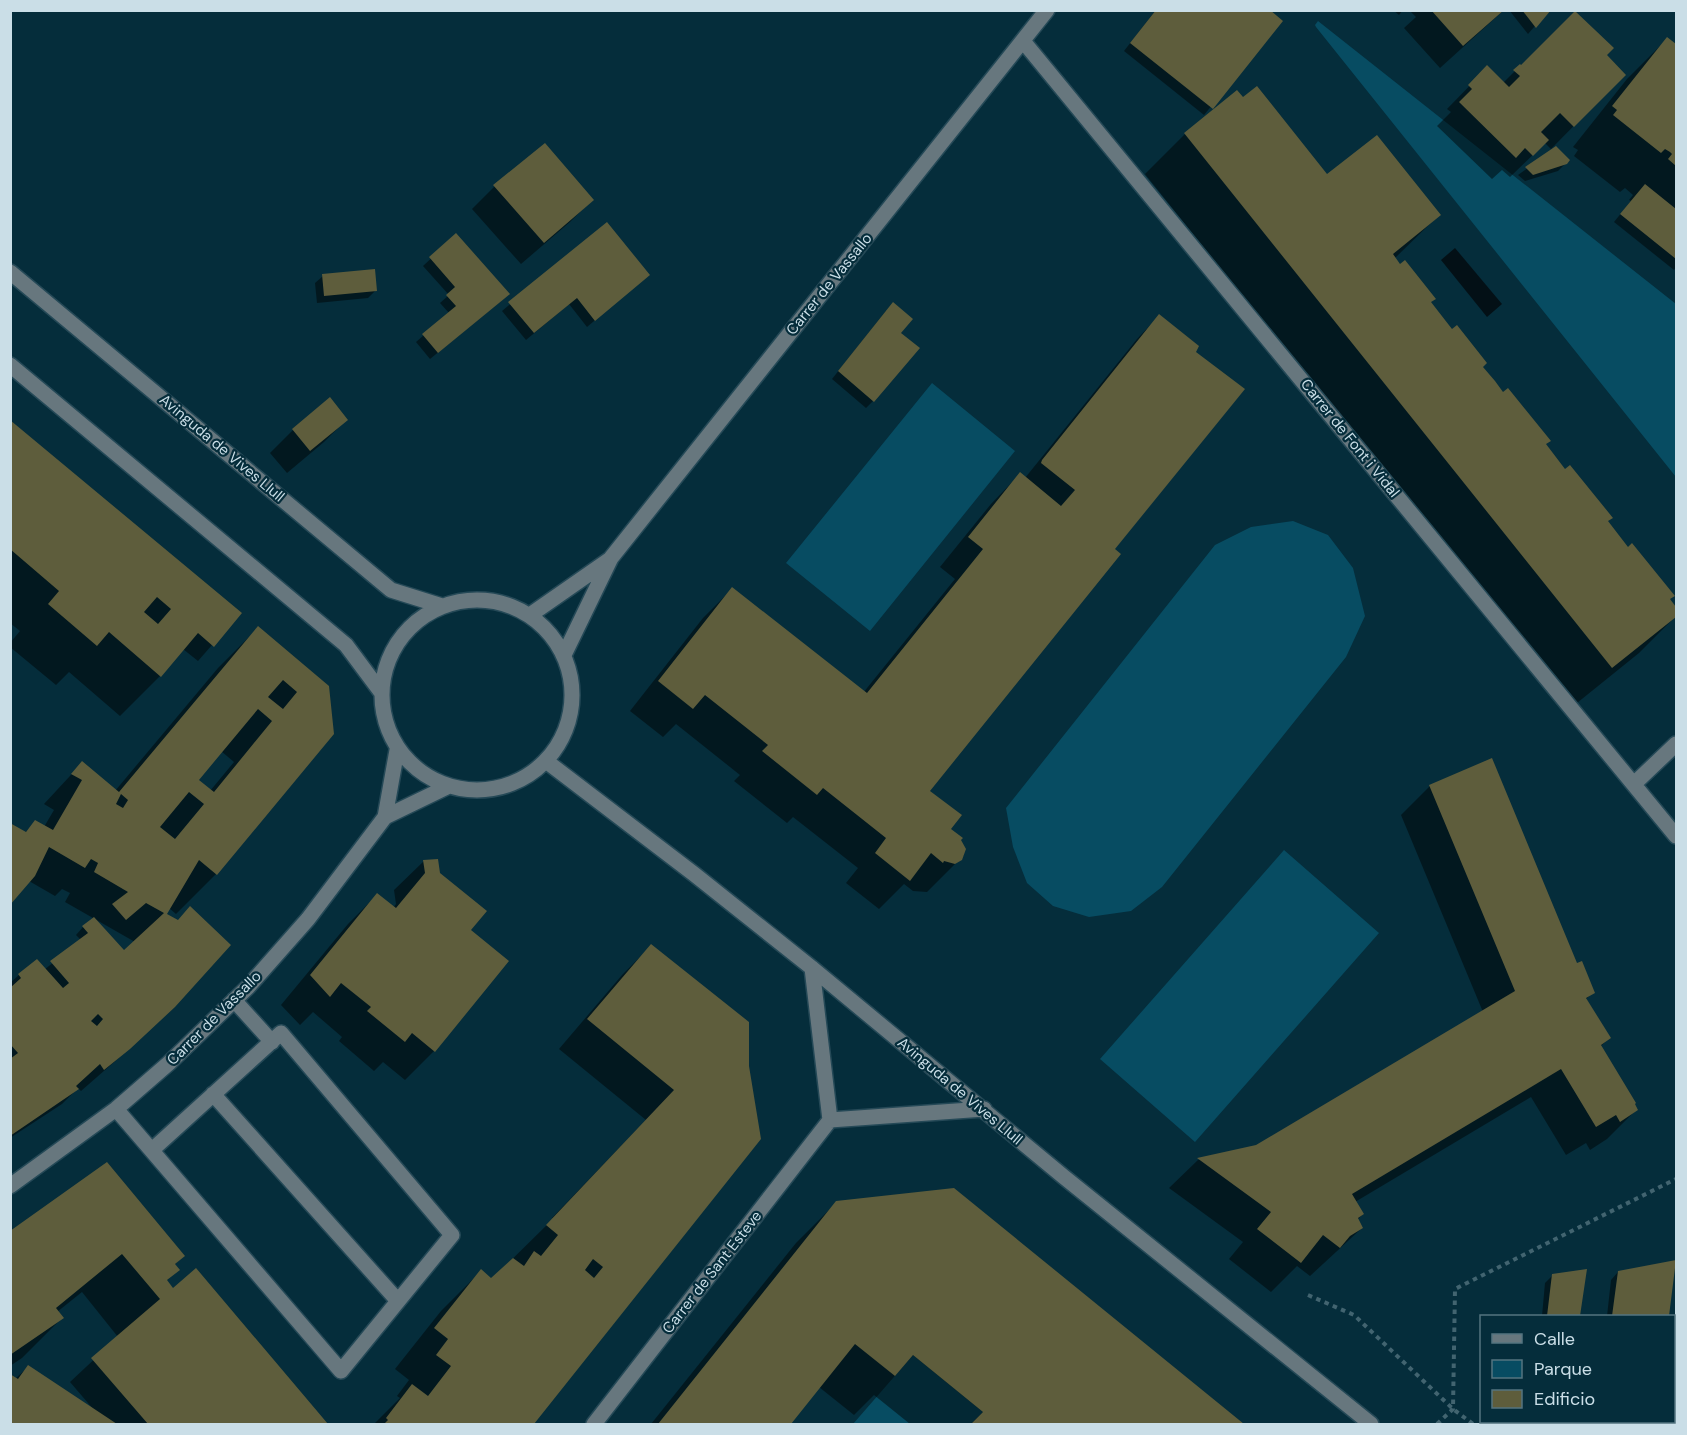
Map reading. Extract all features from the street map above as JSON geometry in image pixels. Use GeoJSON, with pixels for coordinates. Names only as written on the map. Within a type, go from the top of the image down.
{"type":"FeatureCollection","features":[{"type":"Feature","properties":{"kind":"street","name":"Carrer de Vassallo"},"geometry":{"type":"LineString","coordinates":[[564,655],[611,558],[1047,10]]}},
{"type":"Feature","properties":{"kind":"street","name":"Carrer de Font i Vidal"},"geometry":{"type":"LineString","coordinates":[[1023,41],[1677,836]]}},
{"type":"Feature","properties":{"kind":"street","name":"Avinguda de Vives Llull"},"geometry":{"type":"LineString","coordinates":[[10,272],[391,590],[442,606]]}},
{"type":"Feature","properties":{"kind":"street"},"geometry":{"type":"LineString","coordinates":[[10,365],[346,645],[381,692]]}},
{"type":"Feature","properties":{"kind":"street","name":"Carrer de Vassallo"},"geometry":{"type":"LineString","coordinates":[[530,615],[611,558]]}},
{"type":"Feature","properties":{"kind":"street"},"geometry":{"type":"LineString","coordinates":[[472,600],[502,603],[530,615],[550,633],[564,655],[571,676],[573,699],[569,722],[561,742],[546,761],[526,777],[501,788],[474,791],[447,787],[420,772],[397,750],[384,722],[381,692],[389,656],[411,626],[442,606],[472,600]]}},
{"type":"Feature","properties":{"kind":"street"},"geometry":{"type":"LineString","coordinates":[[1635,783],[1677,744]]}},
{"type":"Feature","properties":{"kind":"street"},"geometry":{"type":"LineString","coordinates":[[385,817],[397,750]]}},
{"type":"Feature","properties":{"kind":"street","name":"Avinguda de Vives Llull"},"geometry":{"type":"LineString","coordinates":[[546,761],[812,968],[1064,1177],[1371,1425]]}},
{"type":"Feature","properties":{"kind":"street"},"geometry":{"type":"LineString","coordinates":[[385,817],[447,787]]}},
{"type":"Feature","properties":{"kind":"street","name":"Carrer de Vassallo"},"geometry":{"type":"LineString","coordinates":[[10,1186],[116,1109],[169,1063],[234,1000],[308,918],[385,817]]}},
{"type":"Feature","properties":{"kind":"street"},"geometry":{"type":"LineString","coordinates":[[812,968],[830,1120],[984,1109]]}},
{"type":"Feature","properties":{"kind":"street"},"geometry":{"type":"LineString","coordinates":[[234,1000],[272,1041]]}},
{"type":"Feature","properties":{"kind":"street"},"geometry":{"type":"LineString","coordinates":[[116,1109],[340,1371],[453,1235],[281,1033],[152,1150]]}},
{"type":"Feature","properties":{"kind":"street"},"geometry":{"type":"LineString","coordinates":[[213,1094],[398,1301]]}},
{"type":"Feature","properties":{"kind":"street","name":"Carrer de Sant Esteve"},"geometry":{"type":"LineString","coordinates":[[594,1425],[830,1120]]}},
{"type":"Feature","properties":{"kind":"path"},"geometry":{"type":"LineString","coordinates":[[1437,1425],[1453,1409],[1455,1289],[1677,1179]]}},
{"type":"Feature","properties":{"kind":"path"},"geometry":{"type":"LineString","coordinates":[[1308,1295],[1354,1316],[1473,1425]]}},
{"type":"Feature","properties":{"kind":"green space"},"geometry":{"type":"Polygon","coordinates":[[[1318,21],[1676,304],[1676,477],[1316,27],[1318,21]]]}},
{"type":"Feature","properties":{"kind":"green space"},"geometry":{"type":"Polygon","coordinates":[[[932,383],[1015,451],[870,631],[786,563],[932,383]]]}},
{"type":"Feature","properties":{"kind":"green space"},"geometry":{"type":"Polygon","coordinates":[[[1293,521],[1328,535],[1353,568],[1365,616],[1346,657],[1162,887],[1131,911],[1089,917],[1053,906],[1027,883],[1013,847],[1006,808],[1215,545],[1251,527],[1293,521]]]}},
{"type":"Feature","properties":{"kind":"green space"},"geometry":{"type":"Polygon","coordinates":[[[1284,850],[1379,933],[1195,1142],[1100,1059],[1284,850]]]}},
{"type":"Feature","properties":{"kind":"green space"},"geometry":{"type":"Polygon","coordinates":[[[913,1355],[983,1412],[971,1424],[853,1424],[913,1355]]]}},
{"type":"Feature","properties":{"kind":"shaded area"},"geometry":{"type":"Polygon","coordinates":[[[1455,248],[1502,304],[1487,317],[1441,260],[1455,248]]]}},
{"type":"Feature","properties":{"kind":"building"},"geometry":{"type":"Polygon","coordinates":[[[1156,10],[1270,10],[1283,21],[1213,109],[1130,43],[1156,10]]]}},
{"type":"Feature","properties":{"kind":"building"},"geometry":{"type":"Polygon","coordinates":[[[1431,10],[1504,10],[1463,46],[1431,10]]]}},
{"type":"Feature","properties":{"kind":"building"},"geometry":{"type":"Polygon","coordinates":[[[1522,10],[1551,10],[1536,28],[1522,10]]]}},
{"type":"Feature","properties":{"kind":"building"},"geometry":{"type":"Polygon","coordinates":[[[1575,11],[1614,48],[1607,55],[1626,75],[1574,127],[1560,113],[1541,132],[1549,140],[1533,156],[1525,148],[1516,158],[1459,102],[1472,89],[1468,85],[1487,65],[1509,87],[1520,76],[1513,70],[1521,65],[1575,11]]]}},
{"type":"Feature","properties":{"kind":"building"},"geometry":{"type":"Polygon","coordinates":[[[1667,37],[1676,44],[1676,166],[1668,159],[1672,154],[1670,152],[1665,149],[1661,153],[1613,115],[1617,110],[1612,106],[1667,37]]]}},
{"type":"Feature","properties":{"kind":"building"},"geometry":{"type":"Polygon","coordinates":[[[1257,86],[1327,174],[1377,135],[1441,215],[1393,254],[1400,264],[1405,260],[1436,299],[1431,302],[1452,329],[1457,325],[1487,363],[1483,367],[1503,392],[1508,388],[1551,441],[1546,444],[1565,469],[1570,465],[1613,518],[1608,521],[1628,547],[1632,543],[1675,596],[1670,599],[1676,607],[1676,617],[1612,668],[1184,133],[1237,90],[1243,97],[1257,86]]]}},
{"type":"Feature","properties":{"kind":"building"},"geometry":{"type":"Polygon","coordinates":[[[545,143],[594,200],[544,243],[493,185],[545,143]]]}},
{"type":"Feature","properties":{"kind":"building"},"geometry":{"type":"Polygon","coordinates":[[[1556,146],[1570,160],[1567,164],[1533,175],[1525,167],[1556,146]]]}},
{"type":"Feature","properties":{"kind":"building"},"geometry":{"type":"Polygon","coordinates":[[[1645,184],[1676,209],[1676,259],[1620,214],[1645,184]]]}},
{"type":"Feature","properties":{"kind":"building"},"geometry":{"type":"Polygon","coordinates":[[[607,222],[650,275],[595,321],[577,298],[534,333],[508,302],[607,222]]]}},
{"type":"Feature","properties":{"kind":"building"},"geometry":{"type":"Polygon","coordinates":[[[456,233],[510,294],[438,353],[422,334],[456,306],[446,295],[455,287],[429,257],[456,233]]]}},
{"type":"Feature","properties":{"kind":"building"},"geometry":{"type":"Polygon","coordinates":[[[375,269],[377,291],[324,296],[322,274],[375,269]]]}},
{"type":"Feature","properties":{"kind":"building"},"geometry":{"type":"Polygon","coordinates":[[[893,302],[913,319],[901,333],[920,348],[874,402],[838,371],[893,302]]]}},
{"type":"Feature","properties":{"kind":"building"},"geometry":{"type":"Polygon","coordinates":[[[1159,314],[1199,346],[1196,352],[1245,389],[1115,549],[1121,554],[930,791],[962,815],[951,829],[963,838],[961,840],[966,849],[962,860],[955,864],[944,861],[943,863],[931,853],[910,881],[875,853],[886,838],[823,788],[817,795],[762,751],[768,745],[705,695],[693,709],[658,681],[732,587],[867,693],[983,549],[968,537],[1020,472],[1061,506],[1075,490],[1041,463],[1042,460],[1159,314]]]}},
{"type":"Feature","properties":{"kind":"building"},"geometry":{"type":"Polygon","coordinates":[[[330,397],[348,420],[310,451],[292,429],[330,397]]]}},
{"type":"Feature","properties":{"kind":"building"},"geometry":{"type":"Polygon","coordinates":[[[10,420],[242,613],[214,647],[198,633],[161,677],[109,632],[97,646],[48,604],[59,591],[10,549],[10,420]],[[157,597],[144,612],[158,624],[171,609],[157,597]]]}},
{"type":"Feature","properties":{"kind":"building"},"geometry":{"type":"Polygon","coordinates":[[[258,626],[329,686],[334,734],[217,875],[199,860],[167,914],[178,920],[190,906],[231,945],[175,1007],[130,1049],[104,1070],[100,1064],[76,1086],[79,1089],[10,1136],[10,1059],[18,1053],[10,1044],[10,988],[21,978],[18,974],[37,959],[63,988],[69,983],[50,961],[88,933],[82,926],[94,917],[124,950],[164,913],[146,903],[126,920],[112,904],[128,892],[94,872],[98,863],[91,859],[85,868],[49,847],[35,876],[10,905],[10,823],[26,832],[35,820],[53,830],[82,780],[71,774],[82,761],[119,792],[258,626]],[[283,680],[268,697],[283,709],[297,692],[283,680]],[[258,709],[199,780],[214,792],[272,721],[258,709]],[[189,792],[160,827],[175,839],[204,804],[189,792]],[[121,794],[116,804],[123,808],[128,800],[121,794]],[[98,1014],[91,1021],[97,1026],[103,1019],[98,1014]]]}},
{"type":"Feature","properties":{"kind":"building"},"geometry":{"type":"Polygon","coordinates":[[[1492,758],[1577,963],[1582,961],[1595,993],[1586,998],[1611,1038],[1601,1045],[1638,1110],[1620,1122],[1616,1115],[1596,1127],[1561,1069],[1352,1194],[1364,1214],[1358,1218],[1363,1228],[1350,1236],[1340,1248],[1323,1235],[1301,1263],[1257,1229],[1271,1212],[1197,1158],[1256,1145],[1515,991],[1429,785],[1492,758]]]}},
{"type":"Feature","properties":{"kind":"building"},"geometry":{"type":"Polygon","coordinates":[[[438,859],[440,873],[487,911],[471,930],[509,961],[435,1052],[412,1033],[405,1042],[367,1011],[371,1007],[341,983],[330,997],[310,975],[377,893],[396,908],[425,873],[423,860],[438,859]]]}},
{"type":"Feature","properties":{"kind":"building"},"geometry":{"type":"Polygon","coordinates":[[[651,944],[749,1022],[749,1066],[761,1139],[534,1424],[384,1424],[388,1420],[386,1418],[412,1384],[428,1396],[451,1366],[436,1355],[448,1339],[434,1328],[481,1269],[491,1278],[513,1258],[524,1266],[534,1251],[541,1256],[558,1235],[546,1225],[674,1090],[587,1019],[651,944]],[[593,1259],[585,1270],[594,1278],[603,1267],[593,1259]]]}},
{"type":"Feature","properties":{"kind":"building"},"geometry":{"type":"Polygon","coordinates":[[[107,1162],[185,1256],[175,1264],[180,1270],[167,1280],[173,1288],[196,1268],[328,1424],[148,1424],[91,1358],[160,1299],[122,1254],[56,1308],[64,1318],[10,1355],[10,1231],[107,1162]]]}},
{"type":"Feature","properties":{"kind":"building"},"geometry":{"type":"Polygon","coordinates":[[[954,1188],[1244,1424],[971,1424],[983,1412],[913,1355],[895,1376],[855,1344],[791,1424],[658,1424],[836,1201],[954,1188]]]}},
{"type":"Feature","properties":{"kind":"building"},"geometry":{"type":"Polygon","coordinates":[[[1676,1260],[1669,1315],[1612,1315],[1618,1271],[1676,1260]]]}},
{"type":"Feature","properties":{"kind":"building"},"geometry":{"type":"Polygon","coordinates":[[[1587,1269],[1580,1315],[1547,1315],[1552,1274],[1587,1269]]]}},
{"type":"Feature","properties":{"kind":"building"},"geometry":{"type":"Polygon","coordinates":[[[28,1365],[117,1424],[10,1424],[10,1374],[18,1379],[28,1365]]]}},
{"type":"Feature","properties":{"kind":"building"},"geometry":{"type":"Polygon","coordinates":[[[1536,1423],[1566,1423],[1565,1424],[1536,1423]]]}},
{"type":"Feature","properties":{"kind":"building"},"geometry":{"type":"Polygon","coordinates":[[[1600,1423],[1654,1423],[1654,1424],[1600,1423]]]}}]}
